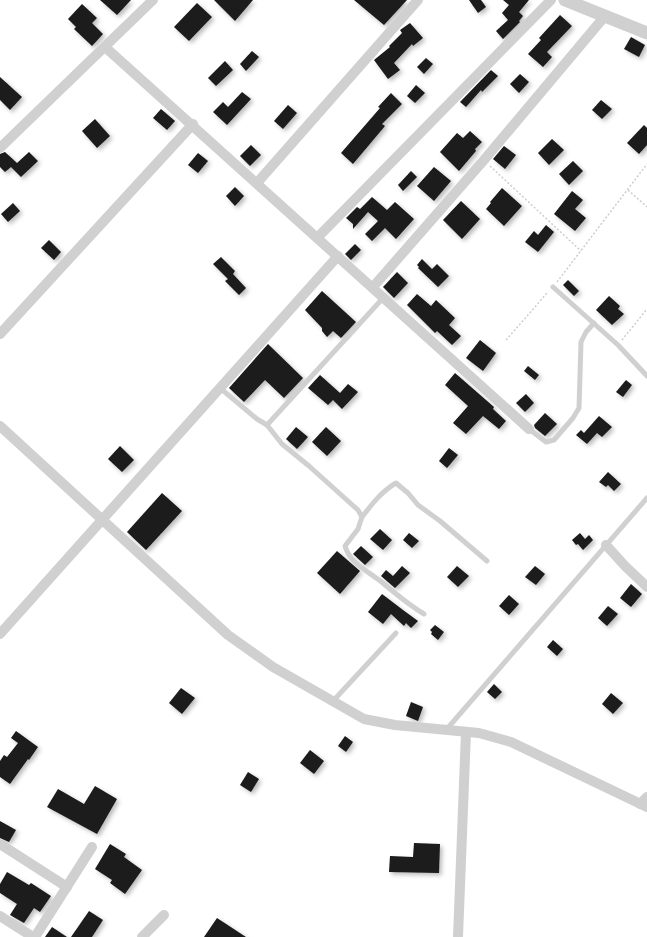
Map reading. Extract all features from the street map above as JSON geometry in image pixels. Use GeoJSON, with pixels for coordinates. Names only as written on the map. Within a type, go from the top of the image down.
{"type":"FeatureCollection","features":[{"type":"Feature","properties":{"kind":"street"},"geometry":{"type":"LineString","coordinates":[[0,148],[154,0]]}},
{"type":"Feature","properties":{"kind":"street"},"geometry":{"type":"LineString","coordinates":[[257,183],[418,0]]}},
{"type":"Feature","properties":{"kind":"street"},"geometry":{"type":"LineString","coordinates":[[318,237],[551,0]]}},
{"type":"Feature","properties":{"kind":"street"},"geometry":{"type":"LineString","coordinates":[[566,0],[647,33]]}},
{"type":"Feature","properties":{"kind":"street"},"geometry":{"type":"LineString","coordinates":[[373,287],[484,160],[605,16]]}},
{"type":"Feature","properties":{"kind":"street"},"geometry":{"type":"LineString","coordinates":[[105,47],[193,124],[529,429]]}},
{"type":"Feature","properties":{"kind":"street"},"geometry":{"type":"LineString","coordinates":[[0,334],[193,124]]}},
{"type":"Feature","properties":{"kind":"street"},"geometry":{"type":"LineString","coordinates":[[0,634],[338,256]]}},
{"type":"Feature","properties":{"kind":"street"},"geometry":{"type":"LineString","coordinates":[[0,426],[228,635],[273,667],[364,719],[395,725],[479,733],[511,742],[645,803]]}},
{"type":"Feature","properties":{"kind":"street"},"geometry":{"type":"LineString","coordinates":[[606,545],[647,587]]}},
{"type":"Feature","properties":{"kind":"street"},"geometry":{"type":"LineString","coordinates":[[458,937],[466,732]]}},
{"type":"Feature","properties":{"kind":"street"},"geometry":{"type":"LineString","coordinates":[[0,844],[67,887]]}},
{"type":"Feature","properties":{"kind":"street"},"geometry":{"type":"LineString","coordinates":[[0,916],[34,937],[92,847]]}},
{"type":"Feature","properties":{"kind":"street"},"geometry":{"type":"LineString","coordinates":[[142,937],[164,915]]}},
{"type":"Feature","properties":{"kind":"lane"},"geometry":{"type":"LineString","coordinates":[[553,287],[618,345],[647,376]]}},
{"type":"Feature","properties":{"kind":"lane"},"geometry":{"type":"LineString","coordinates":[[267,426],[384,297]]}},
{"type":"Feature","properties":{"kind":"lane"},"geometry":{"type":"LineString","coordinates":[[529,429],[546,442],[554,440],[573,418],[579,408],[581,342],[586,332],[594,323]]}},
{"type":"Feature","properties":{"kind":"lane"},"geometry":{"type":"LineString","coordinates":[[220,388],[267,426],[282,444],[358,510],[362,517]]}},
{"type":"Feature","properties":{"kind":"lane"},"geometry":{"type":"LineString","coordinates":[[424,614],[409,605],[379,580],[359,567],[347,553],[345,546],[358,529],[362,517],[388,487],[396,483],[408,493],[418,505],[440,521],[487,561]]}},
{"type":"Feature","properties":{"kind":"lane"},"geometry":{"type":"LineString","coordinates":[[446,730],[647,498]]}},
{"type":"Feature","properties":{"kind":"lane"},"geometry":{"type":"LineString","coordinates":[[333,701],[396,633]]}},
{"type":"Feature","properties":{"kind":"path"},"geometry":{"type":"LineString","coordinates":[[484,160],[581,251]]}},
{"type":"Feature","properties":{"kind":"path"},"geometry":{"type":"LineString","coordinates":[[506,340],[553,287],[647,164]]}},
{"type":"Feature","properties":{"kind":"path"},"geometry":{"type":"LineString","coordinates":[[628,190],[647,208]]}},
{"type":"Feature","properties":{"kind":"path"},"geometry":{"type":"LineString","coordinates":[[618,345],[647,309]]}},
{"type":"Feature","properties":{"kind":"building"},"geometry":{"type":"Polygon","coordinates":[[[100,0],[131,0],[117,15],[100,0]]]}},
{"type":"Feature","properties":{"kind":"building"},"geometry":{"type":"Polygon","coordinates":[[[214,0],[253,0],[235,21],[214,0]]]}},
{"type":"Feature","properties":{"kind":"building"},"geometry":{"type":"Polygon","coordinates":[[[354,0],[407,0],[384,25],[354,0]]]}},
{"type":"Feature","properties":{"kind":"building"},"geometry":{"type":"Polygon","coordinates":[[[469,0],[481,0],[486,7],[478,13],[469,0]]]}},
{"type":"Feature","properties":{"kind":"building"},"geometry":{"type":"Polygon","coordinates":[[[503,0],[529,0],[519,12],[523,16],[519,21],[520,22],[503,39],[496,31],[508,20],[502,13],[509,5],[503,0]]]}},
{"type":"Feature","properties":{"kind":"building"},"geometry":{"type":"Polygon","coordinates":[[[197,3],[212,17],[189,41],[174,27],[197,3]]]}},
{"type":"Feature","properties":{"kind":"building"},"geometry":{"type":"Polygon","coordinates":[[[82,4],[97,18],[92,23],[103,34],[92,46],[74,29],[76,27],[68,19],[82,4]]]}},
{"type":"Feature","properties":{"kind":"building"},"geometry":{"type":"Polygon","coordinates":[[[560,15],[572,26],[547,52],[552,57],[543,67],[528,54],[541,40],[539,38],[560,15]]]}},
{"type":"Feature","properties":{"kind":"building"},"geometry":{"type":"Polygon","coordinates":[[[410,23],[423,38],[413,46],[412,44],[394,63],[400,70],[388,79],[374,60],[390,47],[389,46],[402,33],[400,30],[410,23]]]}},
{"type":"Feature","properties":{"kind":"building"},"geometry":{"type":"Polygon","coordinates":[[[631,37],[645,45],[639,57],[624,49],[631,37]]]}},
{"type":"Feature","properties":{"kind":"building"},"geometry":{"type":"Polygon","coordinates":[[[252,51],[259,57],[246,71],[240,64],[252,51]]]}},
{"type":"Feature","properties":{"kind":"building"},"geometry":{"type":"Polygon","coordinates":[[[426,58],[433,64],[424,74],[417,67],[426,58]]]}},
{"type":"Feature","properties":{"kind":"building"},"geometry":{"type":"Polygon","coordinates":[[[225,61],[233,70],[216,86],[208,78],[225,61]]]}},
{"type":"Feature","properties":{"kind":"building"},"geometry":{"type":"Polygon","coordinates":[[[491,70],[498,76],[482,92],[481,90],[466,107],[460,102],[491,70]]]}},
{"type":"Feature","properties":{"kind":"building"},"geometry":{"type":"Polygon","coordinates":[[[520,74],[529,82],[519,93],[510,84],[520,74]]]}},
{"type":"Feature","properties":{"kind":"building"},"geometry":{"type":"Polygon","coordinates":[[[0,77],[22,97],[10,110],[0,100],[0,77]]]}},
{"type":"Feature","properties":{"kind":"building"},"geometry":{"type":"Polygon","coordinates":[[[416,85],[425,93],[415,103],[407,96],[416,85]]]}},
{"type":"Feature","properties":{"kind":"building"},"geometry":{"type":"Polygon","coordinates":[[[242,92],[251,99],[227,125],[213,112],[223,102],[228,107],[242,92]]]}},
{"type":"Feature","properties":{"kind":"building"},"geometry":{"type":"Polygon","coordinates":[[[391,93],[402,104],[382,124],[385,126],[353,164],[341,153],[391,93]]]}},
{"type":"Feature","properties":{"kind":"building"},"geometry":{"type":"Polygon","coordinates":[[[601,100],[612,109],[602,119],[592,110],[601,100]]]}},
{"type":"Feature","properties":{"kind":"building"},"geometry":{"type":"Polygon","coordinates":[[[288,105],[297,113],[283,129],[274,121],[288,105]]]}},
{"type":"Feature","properties":{"kind":"building"},"geometry":{"type":"Polygon","coordinates":[[[161,109],[175,121],[167,130],[153,118],[161,109]]]}},
{"type":"Feature","properties":{"kind":"building"},"geometry":{"type":"Polygon","coordinates":[[[95,119],[110,136],[97,148],[82,131],[95,119]]]}},
{"type":"Feature","properties":{"kind":"building"},"geometry":{"type":"Polygon","coordinates":[[[644,125],[647,128],[647,145],[639,154],[627,143],[644,125]]]}},
{"type":"Feature","properties":{"kind":"building"},"geometry":{"type":"Polygon","coordinates":[[[470,131],[482,142],[459,171],[440,152],[457,133],[463,138],[470,131]]]}},
{"type":"Feature","properties":{"kind":"building"},"geometry":{"type":"Polygon","coordinates":[[[552,139],[564,150],[549,165],[538,153],[552,139]]]}},
{"type":"Feature","properties":{"kind":"building"},"geometry":{"type":"Polygon","coordinates":[[[251,145],[261,155],[250,166],[240,156],[251,145]]]}},
{"type":"Feature","properties":{"kind":"building"},"geometry":{"type":"Polygon","coordinates":[[[504,146],[516,155],[505,169],[493,159],[504,146]]]}},
{"type":"Feature","properties":{"kind":"building"},"geometry":{"type":"Polygon","coordinates":[[[5,152],[17,163],[29,152],[38,161],[21,177],[11,167],[5,172],[0,167],[0,154],[5,152]]]}},
{"type":"Feature","properties":{"kind":"building"},"geometry":{"type":"Polygon","coordinates":[[[198,153],[208,161],[198,173],[188,165],[198,153]]]}},
{"type":"Feature","properties":{"kind":"building"},"geometry":{"type":"Polygon","coordinates":[[[573,161],[583,171],[569,185],[559,174],[573,161]]]}},
{"type":"Feature","properties":{"kind":"building"},"geometry":{"type":"Polygon","coordinates":[[[434,167],[451,181],[434,201],[417,186],[434,167]]]}},
{"type":"Feature","properties":{"kind":"building"},"geometry":{"type":"Polygon","coordinates":[[[411,171],[417,177],[403,191],[398,185],[411,171]]]}},
{"type":"Feature","properties":{"kind":"building"},"geometry":{"type":"Polygon","coordinates":[[[235,187],[244,196],[235,206],[226,196],[235,187]]]}},
{"type":"Feature","properties":{"kind":"building"},"geometry":{"type":"Polygon","coordinates":[[[502,188],[522,206],[504,226],[486,209],[502,188]]]}},
{"type":"Feature","properties":{"kind":"building"},"geometry":{"type":"Polygon","coordinates":[[[572,191],[583,200],[575,209],[586,218],[575,231],[554,214],[572,191]]]}},
{"type":"Feature","properties":{"kind":"building"},"geometry":{"type":"Polygon","coordinates":[[[372,197],[387,210],[395,202],[414,219],[396,239],[385,228],[372,241],[365,234],[378,221],[368,212],[353,229],[353,224],[346,218],[357,207],[360,209],[372,197]]]}},
{"type":"Feature","properties":{"kind":"building"},"geometry":{"type":"Polygon","coordinates":[[[461,201],[480,219],[462,239],[443,220],[461,201]]]}},
{"type":"Feature","properties":{"kind":"building"},"geometry":{"type":"Polygon","coordinates":[[[13,203],[20,211],[8,222],[1,214],[13,203]]]}},
{"type":"Feature","properties":{"kind":"building"},"geometry":{"type":"Polygon","coordinates":[[[546,225],[554,232],[538,252],[525,242],[534,231],[538,235],[546,225]]]}},
{"type":"Feature","properties":{"kind":"building"},"geometry":{"type":"Polygon","coordinates":[[[49,240],[61,252],[54,260],[41,248],[49,240]]]}},
{"type":"Feature","properties":{"kind":"building"},"geometry":{"type":"Polygon","coordinates":[[[355,244],[361,250],[351,260],[345,254],[355,244]]]}},
{"type":"Feature","properties":{"kind":"building"},"geometry":{"type":"Polygon","coordinates":[[[221,257],[235,271],[233,274],[246,288],[239,295],[225,281],[228,279],[213,264],[221,257]]]}},
{"type":"Feature","properties":{"kind":"building"},"geometry":{"type":"Polygon","coordinates":[[[422,259],[432,269],[437,264],[449,276],[438,287],[418,268],[419,267],[417,265],[422,259]]]}},
{"type":"Feature","properties":{"kind":"building"},"geometry":{"type":"Polygon","coordinates":[[[397,272],[408,283],[394,298],[383,287],[397,272]]]}},
{"type":"Feature","properties":{"kind":"building"},"geometry":{"type":"Polygon","coordinates":[[[568,280],[579,291],[574,296],[563,285],[568,280]]]}},
{"type":"Feature","properties":{"kind":"building"},"geometry":{"type":"Polygon","coordinates":[[[322,291],[356,322],[341,338],[333,331],[327,337],[322,331],[322,328],[305,310],[322,291]]]}},
{"type":"Feature","properties":{"kind":"building"},"geometry":{"type":"Polygon","coordinates":[[[417,294],[431,306],[436,300],[455,318],[449,325],[461,336],[452,345],[437,331],[435,333],[407,305],[417,294]]]}},
{"type":"Feature","properties":{"kind":"building"},"geometry":{"type":"Polygon","coordinates":[[[609,296],[620,306],[618,309],[624,314],[612,325],[596,310],[609,296]]]}},
{"type":"Feature","properties":{"kind":"building"},"geometry":{"type":"Polygon","coordinates":[[[480,340],[496,353],[483,371],[466,358],[480,340]]]}},
{"type":"Feature","properties":{"kind":"building"},"geometry":{"type":"Polygon","coordinates":[[[268,344],[303,378],[284,398],[265,380],[244,402],[229,388],[268,344]]]}},
{"type":"Feature","properties":{"kind":"building"},"geometry":{"type":"Polygon","coordinates":[[[528,366],[539,375],[535,380],[524,371],[528,366]]]}},
{"type":"Feature","properties":{"kind":"building"},"geometry":{"type":"Polygon","coordinates":[[[455,373],[494,407],[493,409],[506,421],[499,429],[483,416],[466,434],[453,423],[468,406],[445,385],[455,373]]]}},
{"type":"Feature","properties":{"kind":"building"},"geometry":{"type":"Polygon","coordinates":[[[320,375],[340,393],[348,384],[358,392],[342,409],[333,400],[328,405],[308,388],[320,375]]]}},
{"type":"Feature","properties":{"kind":"building"},"geometry":{"type":"Polygon","coordinates":[[[626,380],[632,385],[623,397],[616,392],[626,380]]]}},
{"type":"Feature","properties":{"kind":"building"},"geometry":{"type":"Polygon","coordinates":[[[526,394],[534,403],[525,412],[516,403],[526,394]]]}},
{"type":"Feature","properties":{"kind":"building"},"geometry":{"type":"Polygon","coordinates":[[[545,413],[557,424],[545,436],[535,428],[534,425],[545,413]]]}},
{"type":"Feature","properties":{"kind":"building"},"geometry":{"type":"Polygon","coordinates":[[[599,416],[612,427],[602,437],[597,433],[587,444],[576,435],[581,430],[584,433],[599,416]]]}},
{"type":"Feature","properties":{"kind":"building"},"geometry":{"type":"Polygon","coordinates":[[[296,427],[308,437],[297,449],[286,439],[296,427]]]}},
{"type":"Feature","properties":{"kind":"building"},"geometry":{"type":"Polygon","coordinates":[[[326,427],[341,441],[327,456],[312,442],[326,427]]]}},
{"type":"Feature","properties":{"kind":"building"},"geometry":{"type":"Polygon","coordinates":[[[120,446],[134,460],[122,472],[108,459],[120,446]]]}},
{"type":"Feature","properties":{"kind":"building"},"geometry":{"type":"Polygon","coordinates":[[[449,448],[458,455],[447,468],[439,461],[449,448]]]}},
{"type":"Feature","properties":{"kind":"building"},"geometry":{"type":"Polygon","coordinates":[[[608,472],[621,484],[614,491],[608,485],[606,487],[599,482],[608,472]]]}},
{"type":"Feature","properties":{"kind":"building"},"geometry":{"type":"Polygon","coordinates":[[[162,493],[182,511],[146,550],[127,532],[162,493]]]}},
{"type":"Feature","properties":{"kind":"building"},"geometry":{"type":"Polygon","coordinates":[[[380,529],[392,540],[383,550],[370,539],[380,529]]]}},
{"type":"Feature","properties":{"kind":"building"},"geometry":{"type":"Polygon","coordinates":[[[409,533],[419,541],[412,548],[403,540],[409,533]]]}},
{"type":"Feature","properties":{"kind":"building"},"geometry":{"type":"Polygon","coordinates":[[[580,533],[585,539],[589,535],[593,540],[583,550],[572,540],[580,533]]]}},
{"type":"Feature","properties":{"kind":"building"},"geometry":{"type":"Polygon","coordinates":[[[361,546],[373,557],[365,565],[353,554],[361,546]]]}},
{"type":"Feature","properties":{"kind":"building"},"geometry":{"type":"Polygon","coordinates":[[[337,551],[360,571],[340,594],[317,573],[337,551]]]}},
{"type":"Feature","properties":{"kind":"building"},"geometry":{"type":"Polygon","coordinates":[[[402,566],[410,573],[395,588],[381,576],[386,570],[393,576],[402,566]]]}},
{"type":"Feature","properties":{"kind":"building"},"geometry":{"type":"Polygon","coordinates":[[[457,566],[469,576],[458,587],[447,577],[457,566]]]}},
{"type":"Feature","properties":{"kind":"building"},"geometry":{"type":"Polygon","coordinates":[[[535,566],[545,574],[536,585],[525,577],[535,566]]]}},
{"type":"Feature","properties":{"kind":"building"},"geometry":{"type":"Polygon","coordinates":[[[631,584],[642,594],[631,607],[620,598],[631,584]]]}},
{"type":"Feature","properties":{"kind":"building"},"geometry":{"type":"Polygon","coordinates":[[[382,594],[418,621],[411,628],[406,623],[404,626],[391,614],[383,624],[368,612],[382,594]]]}},
{"type":"Feature","properties":{"kind":"building"},"geometry":{"type":"Polygon","coordinates":[[[509,595],[519,604],[509,615],[499,606],[509,595]]]}},
{"type":"Feature","properties":{"kind":"building"},"geometry":{"type":"Polygon","coordinates":[[[608,606],[618,614],[607,626],[598,618],[608,606]]]}},
{"type":"Feature","properties":{"kind":"building"},"geometry":{"type":"Polygon","coordinates":[[[435,625],[444,632],[438,640],[431,634],[432,632],[430,630],[435,625]]]}},
{"type":"Feature","properties":{"kind":"building"},"geometry":{"type":"Polygon","coordinates":[[[553,640],[563,649],[557,656],[547,647],[553,640]]]}},
{"type":"Feature","properties":{"kind":"building"},"geometry":{"type":"Polygon","coordinates":[[[494,684],[502,692],[495,699],[487,692],[494,684]]]}},
{"type":"Feature","properties":{"kind":"building"},"geometry":{"type":"Polygon","coordinates":[[[181,688],[195,698],[182,714],[169,703],[181,688]]]}},
{"type":"Feature","properties":{"kind":"building"},"geometry":{"type":"Polygon","coordinates":[[[611,693],[623,703],[613,714],[602,704],[611,693]]]}},
{"type":"Feature","properties":{"kind":"building"},"geometry":{"type":"Polygon","coordinates":[[[411,702],[423,707],[418,721],[406,716],[411,702]]]}},
{"type":"Feature","properties":{"kind":"building"},"geometry":{"type":"Polygon","coordinates":[[[16,731],[38,747],[10,784],[0,777],[0,761],[4,755],[7,757],[18,743],[11,738],[16,731]]]}},
{"type":"Feature","properties":{"kind":"building"},"geometry":{"type":"Polygon","coordinates":[[[345,736],[353,742],[346,752],[338,746],[345,736]]]}},
{"type":"Feature","properties":{"kind":"building"},"geometry":{"type":"Polygon","coordinates":[[[310,750],[324,761],[314,774],[300,763],[310,750]]]}},
{"type":"Feature","properties":{"kind":"building"},"geometry":{"type":"Polygon","coordinates":[[[248,772],[259,779],[251,792],[240,785],[248,772]]]}},
{"type":"Feature","properties":{"kind":"building"},"geometry":{"type":"Polygon","coordinates":[[[95,786],[117,799],[97,834],[47,807],[58,789],[84,804],[95,786]]]}},
{"type":"Feature","properties":{"kind":"building"},"geometry":{"type":"Polygon","coordinates":[[[0,821],[16,830],[9,842],[0,838],[0,821]]]}},
{"type":"Feature","properties":{"kind":"building"},"geometry":{"type":"Polygon","coordinates":[[[414,843],[440,844],[439,873],[389,872],[390,856],[413,857],[414,843]]]}},
{"type":"Feature","properties":{"kind":"building"},"geometry":{"type":"Polygon","coordinates":[[[110,844],[126,854],[124,857],[142,870],[125,894],[110,883],[112,880],[95,869],[110,844]]]}},
{"type":"Feature","properties":{"kind":"building"},"geometry":{"type":"Polygon","coordinates":[[[7,872],[29,885],[31,883],[51,896],[40,912],[34,908],[24,923],[10,915],[17,904],[0,893],[0,884],[7,872]]]}},
{"type":"Feature","properties":{"kind":"building"},"geometry":{"type":"Polygon","coordinates":[[[89,911],[103,920],[92,937],[71,937],[89,911]]]}},
{"type":"Feature","properties":{"kind":"building"},"geometry":{"type":"Polygon","coordinates":[[[217,918],[246,937],[204,937],[217,918]]]}},
{"type":"Feature","properties":{"kind":"building"},"geometry":{"type":"Polygon","coordinates":[[[52,927],[67,937],[45,937],[52,927]]]}}]}
